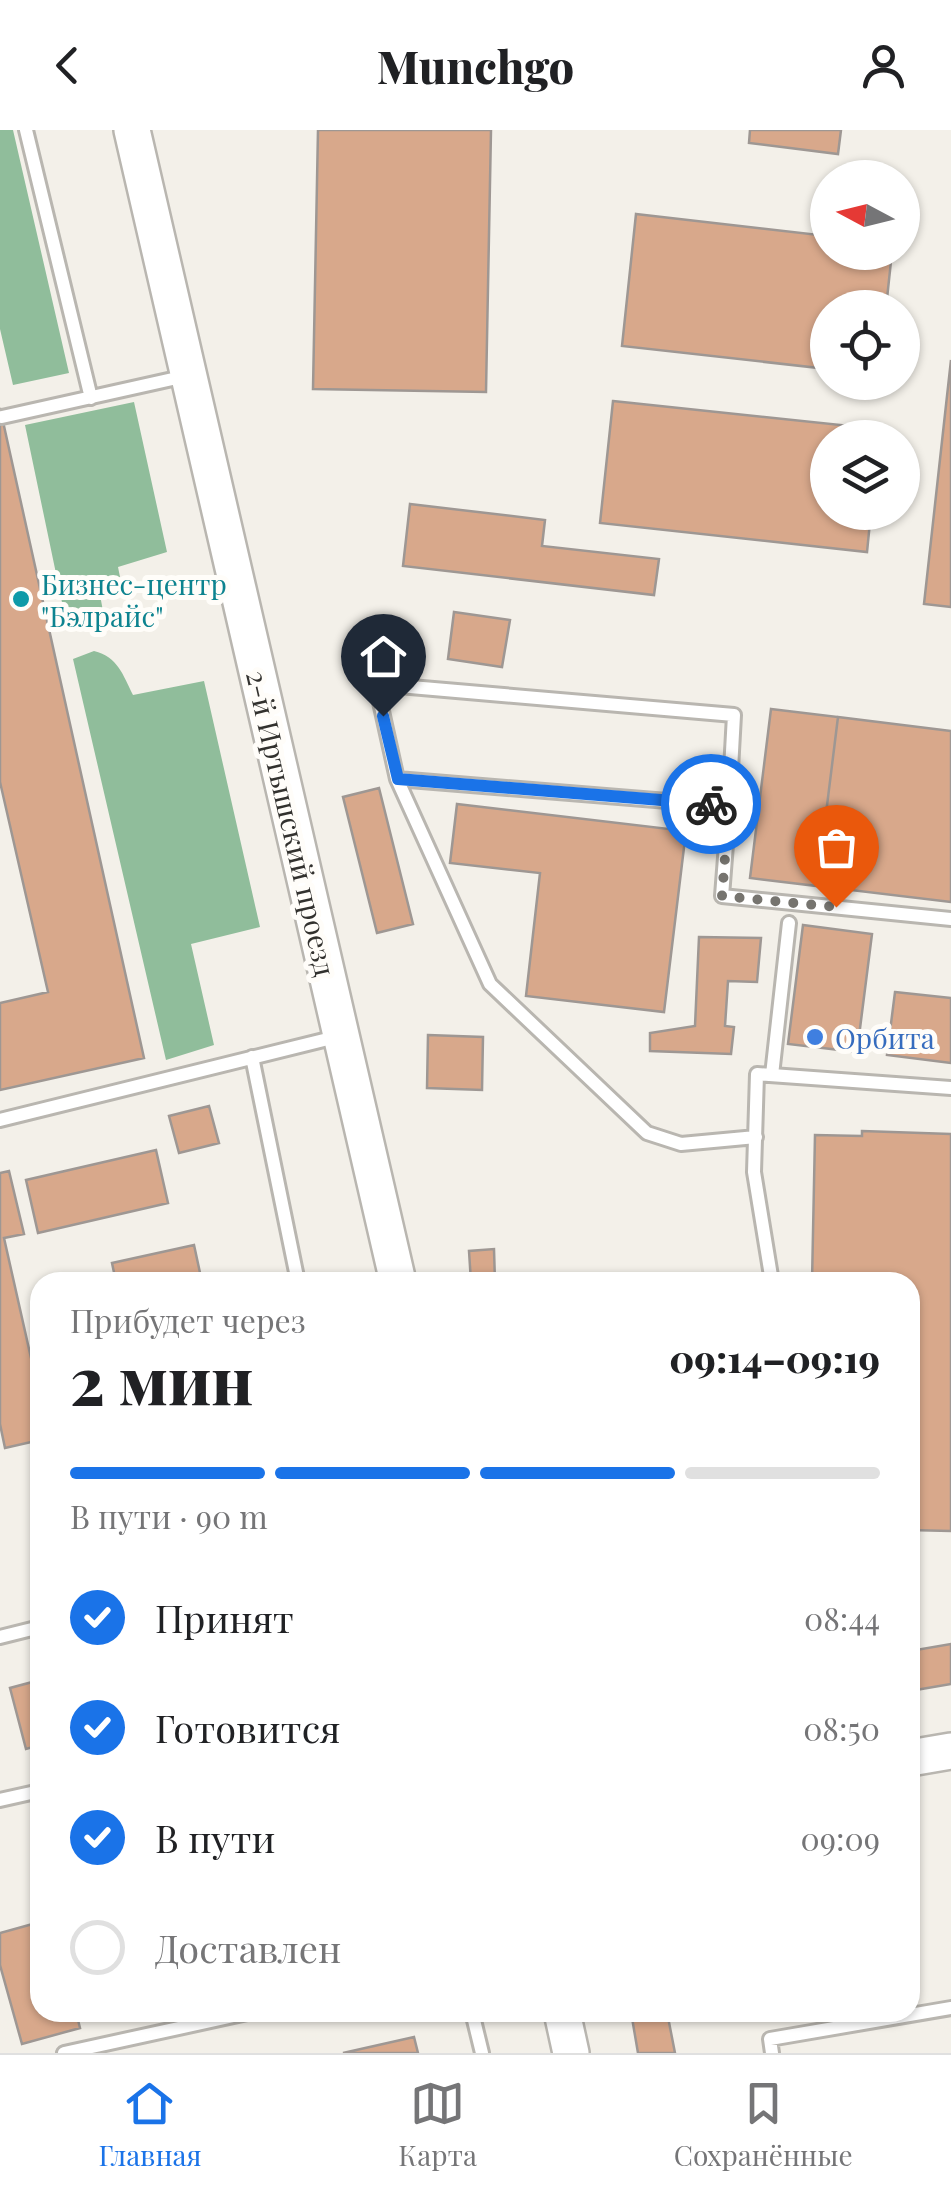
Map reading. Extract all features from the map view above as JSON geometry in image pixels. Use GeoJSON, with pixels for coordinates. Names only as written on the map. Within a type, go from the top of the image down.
{"type":"FeatureCollection","features":[{"type":"Feature","properties":{"kind":"street","name":"2-й Иртышский проезд"},"geometry":{"type":"LineString","coordinates":[[132,130],[396,1272]]}},
{"type":"Feature","properties":{"kind":"street"},"geometry":{"type":"LineString","coordinates":[[920,1756],[951,1750]]}},
{"type":"Feature","properties":{"kind":"street"},"geometry":{"type":"LineString","coordinates":[[564,2022],[571,2053]]}},
{"type":"Feature","properties":{"kind":"lane"},"geometry":{"type":"LineString","coordinates":[[26,130],[91,398]]}},
{"type":"Feature","properties":{"kind":"lane"},"geometry":{"type":"LineString","coordinates":[[2,418],[188,376]]}},
{"type":"Feature","properties":{"kind":"lane"},"geometry":{"type":"LineString","coordinates":[[756,1137],[681,1144],[647,1132],[490,984],[398,779],[376,684],[734,715],[722,896],[951,919]]}},
{"type":"Feature","properties":{"kind":"lane"},"geometry":{"type":"LineString","coordinates":[[398,779],[729,806]]}},
{"type":"Feature","properties":{"kind":"lane"},"geometry":{"type":"LineString","coordinates":[[772,1075],[788,923]]}},
{"type":"Feature","properties":{"kind":"lane"},"geometry":{"type":"LineString","coordinates":[[0,1120],[342,1036]]}},
{"type":"Feature","properties":{"kind":"lane"},"geometry":{"type":"LineString","coordinates":[[252,1058],[296,1272]]}},
{"type":"Feature","properties":{"kind":"lane"},"geometry":{"type":"LineString","coordinates":[[770,1272],[754,1172],[758,1074],[951,1088]]}},
{"type":"Feature","properties":{"kind":"lane"},"geometry":{"type":"LineString","coordinates":[[0,1636],[30,1629]]}},
{"type":"Feature","properties":{"kind":"lane"},"geometry":{"type":"LineString","coordinates":[[0,1800],[30,1792]]}},
{"type":"Feature","properties":{"kind":"lane"},"geometry":{"type":"LineString","coordinates":[[920,2013],[951,2008]]}},
{"type":"Feature","properties":{"kind":"lane"},"geometry":{"type":"LineString","coordinates":[[64,2053],[206,2022]]}},
{"type":"Feature","properties":{"kind":"lane"},"geometry":{"type":"LineString","coordinates":[[474,2022],[482,2053]]}},
{"type":"Feature","properties":{"kind":"lane"},"geometry":{"type":"LineString","coordinates":[[772,2053],[770,2038],[867,2022]]}},
{"type":"Feature","properties":{"kind":"green space"},"geometry":{"type":"Polygon","coordinates":[[[0,130],[13,130],[69,373],[13,385],[0,329],[0,130]]]}},
{"type":"Feature","properties":{"kind":"green space"},"geometry":{"type":"Polygon","coordinates":[[[134,402],[167,552],[118,567],[120,577],[98,584],[105,622],[68,631],[25,425],[134,402]]]}},
{"type":"Feature","properties":{"kind":"green space"},"geometry":{"type":"Polygon","coordinates":[[[94,651],[114,662],[133,695],[204,681],[260,927],[191,944],[214,1045],[166,1060],[73,659],[94,651]]]}},
{"type":"Feature","properties":{"kind":"building"},"geometry":{"type":"Polygon","coordinates":[[[318,130],[491,130],[486,392],[313,389],[318,130]]]}},
{"type":"Feature","properties":{"kind":"building"},"geometry":{"type":"Polygon","coordinates":[[[750,130],[841,130],[838,154],[749,143],[750,130]]]}},
{"type":"Feature","properties":{"kind":"building"},"geometry":{"type":"Polygon","coordinates":[[[636,214],[810,234],[810,270],[890,270],[888,290],[810,290],[810,367],[622,346],[636,214]]]}},
{"type":"Feature","properties":{"kind":"building"},"geometry":{"type":"Polygon","coordinates":[[[951,360],[951,607],[924,604],[951,360]]]}},
{"type":"Feature","properties":{"kind":"building"},"geometry":{"type":"Polygon","coordinates":[[[613,401],[810,422],[810,530],[869,530],[867,552],[600,523],[613,401]]]}},
{"type":"Feature","properties":{"kind":"building","name":"Бизнес-центр \"Бэлрайс\""},"geometry":{"type":"Polygon","coordinates":[[[0,408],[144,1058],[0,1090],[0,1003],[48,992],[0,782],[0,408]]]}},
{"type":"Feature","properties":{"kind":"building"},"geometry":{"type":"Polygon","coordinates":[[[410,504],[545,520],[542,546],[659,559],[654,595],[403,566],[410,504]]]}},
{"type":"Feature","properties":{"kind":"building"},"geometry":{"type":"Polygon","coordinates":[[[454,612],[510,620],[502,667],[448,659],[454,612]]]}},
{"type":"Feature","properties":{"kind":"building"},"geometry":{"type":"Polygon","coordinates":[[[771,709],[838,717],[817,886],[750,878],[771,709]]]}},
{"type":"Feature","properties":{"kind":"building"},"geometry":{"type":"Polygon","coordinates":[[[838,717],[951,731],[951,902],[817,886],[838,717]]]}},
{"type":"Feature","properties":{"kind":"building"},"geometry":{"type":"Polygon","coordinates":[[[379,788],[413,924],[377,933],[343,797],[379,788]]]}},
{"type":"Feature","properties":{"kind":"building"},"geometry":{"type":"Polygon","coordinates":[[[457,804],[686,831],[664,1012],[526,996],[540,873],[450,863],[457,804]]]}},
{"type":"Feature","properties":{"kind":"building"},"geometry":{"type":"Polygon","coordinates":[[[803,925],[872,934],[857,1052],[788,1044],[803,925]]]}},
{"type":"Feature","properties":{"kind":"building"},"geometry":{"type":"Polygon","coordinates":[[[699,937],[761,938],[757,982],[728,981],[725,1026],[734,1027],[731,1054],[650,1051],[650,1033],[695,1026],[699,937]]]}},
{"type":"Feature","properties":{"kind":"building"},"geometry":{"type":"Polygon","coordinates":[[[895,992],[951,998],[951,1063],[887,1055],[895,992]]]}},
{"type":"Feature","properties":{"kind":"building"},"geometry":{"type":"Polygon","coordinates":[[[428,1035],[483,1037],[482,1090],[427,1088],[428,1035]]]}},
{"type":"Feature","properties":{"kind":"building"},"geometry":{"type":"Polygon","coordinates":[[[209,1106],[219,1143],[179,1153],[169,1116],[209,1106]]]}},
{"type":"Feature","properties":{"kind":"building"},"geometry":{"type":"Polygon","coordinates":[[[862,1131],[951,1134],[951,1531],[920,1530],[920,1272],[812,1272],[815,1135],[862,1136],[862,1131]]]}},
{"type":"Feature","properties":{"kind":"building"},"geometry":{"type":"Polygon","coordinates":[[[156,1150],[168,1203],[38,1233],[26,1180],[156,1150]]]}},
{"type":"Feature","properties":{"kind":"building"},"geometry":{"type":"Polygon","coordinates":[[[9,1171],[24,1234],[4,1238],[30,1354],[30,1442],[5,1448],[0,1424],[0,1173],[9,1171]]]}},
{"type":"Feature","properties":{"kind":"building"},"geometry":{"type":"Polygon","coordinates":[[[194,1245],[200,1272],[114,1272],[112,1263],[194,1245]]]}},
{"type":"Feature","properties":{"kind":"building"},"geometry":{"type":"Polygon","coordinates":[[[494,1249],[495,1272],[470,1272],[469,1251],[494,1249]]]}},
{"type":"Feature","properties":{"kind":"building"},"geometry":{"type":"Polygon","coordinates":[[[951,1644],[951,1684],[920,1689],[920,1649],[951,1644]]]}},
{"type":"Feature","properties":{"kind":"building"},"geometry":{"type":"Polygon","coordinates":[[[30,1683],[30,1748],[26,1749],[10,1688],[30,1683]]]}},
{"type":"Feature","properties":{"kind":"building"},"geometry":{"type":"Polygon","coordinates":[[[30,1925],[30,2022],[78,2022],[80,2028],[22,2044],[0,1965],[0,1933],[30,1925]]]}},
{"type":"Feature","properties":{"kind":"building"},"geometry":{"type":"Polygon","coordinates":[[[633,2022],[669,2022],[675,2053],[638,2053],[633,2022]]]}},
{"type":"Feature","properties":{"kind":"building"},"geometry":{"type":"Polygon","coordinates":[[[414,2037],[418,2053],[343,2053],[414,2037]]]}},
{"type":"Feature","properties":{"kind":"way so far"},"geometry":{"type":"LineString","coordinates":[[711,804],[729,806],[722,896],[836,907]]}},
{"type":"Feature","properties":{"kind":"place","name":"Бизнес-центр \"Бэлрайс\""},"geometry":{"type":"Point","coordinates":[21,599]}},
{"type":"Feature","properties":{"kind":"place","name":"Орбита"},"geometry":{"type":"Point","coordinates":[815,1037]}},
{"type":"Feature","properties":{"kind":"route"},"geometry":{"type":"LineString","coordinates":[[383,716],[398,779],[711,804]]}}]}
